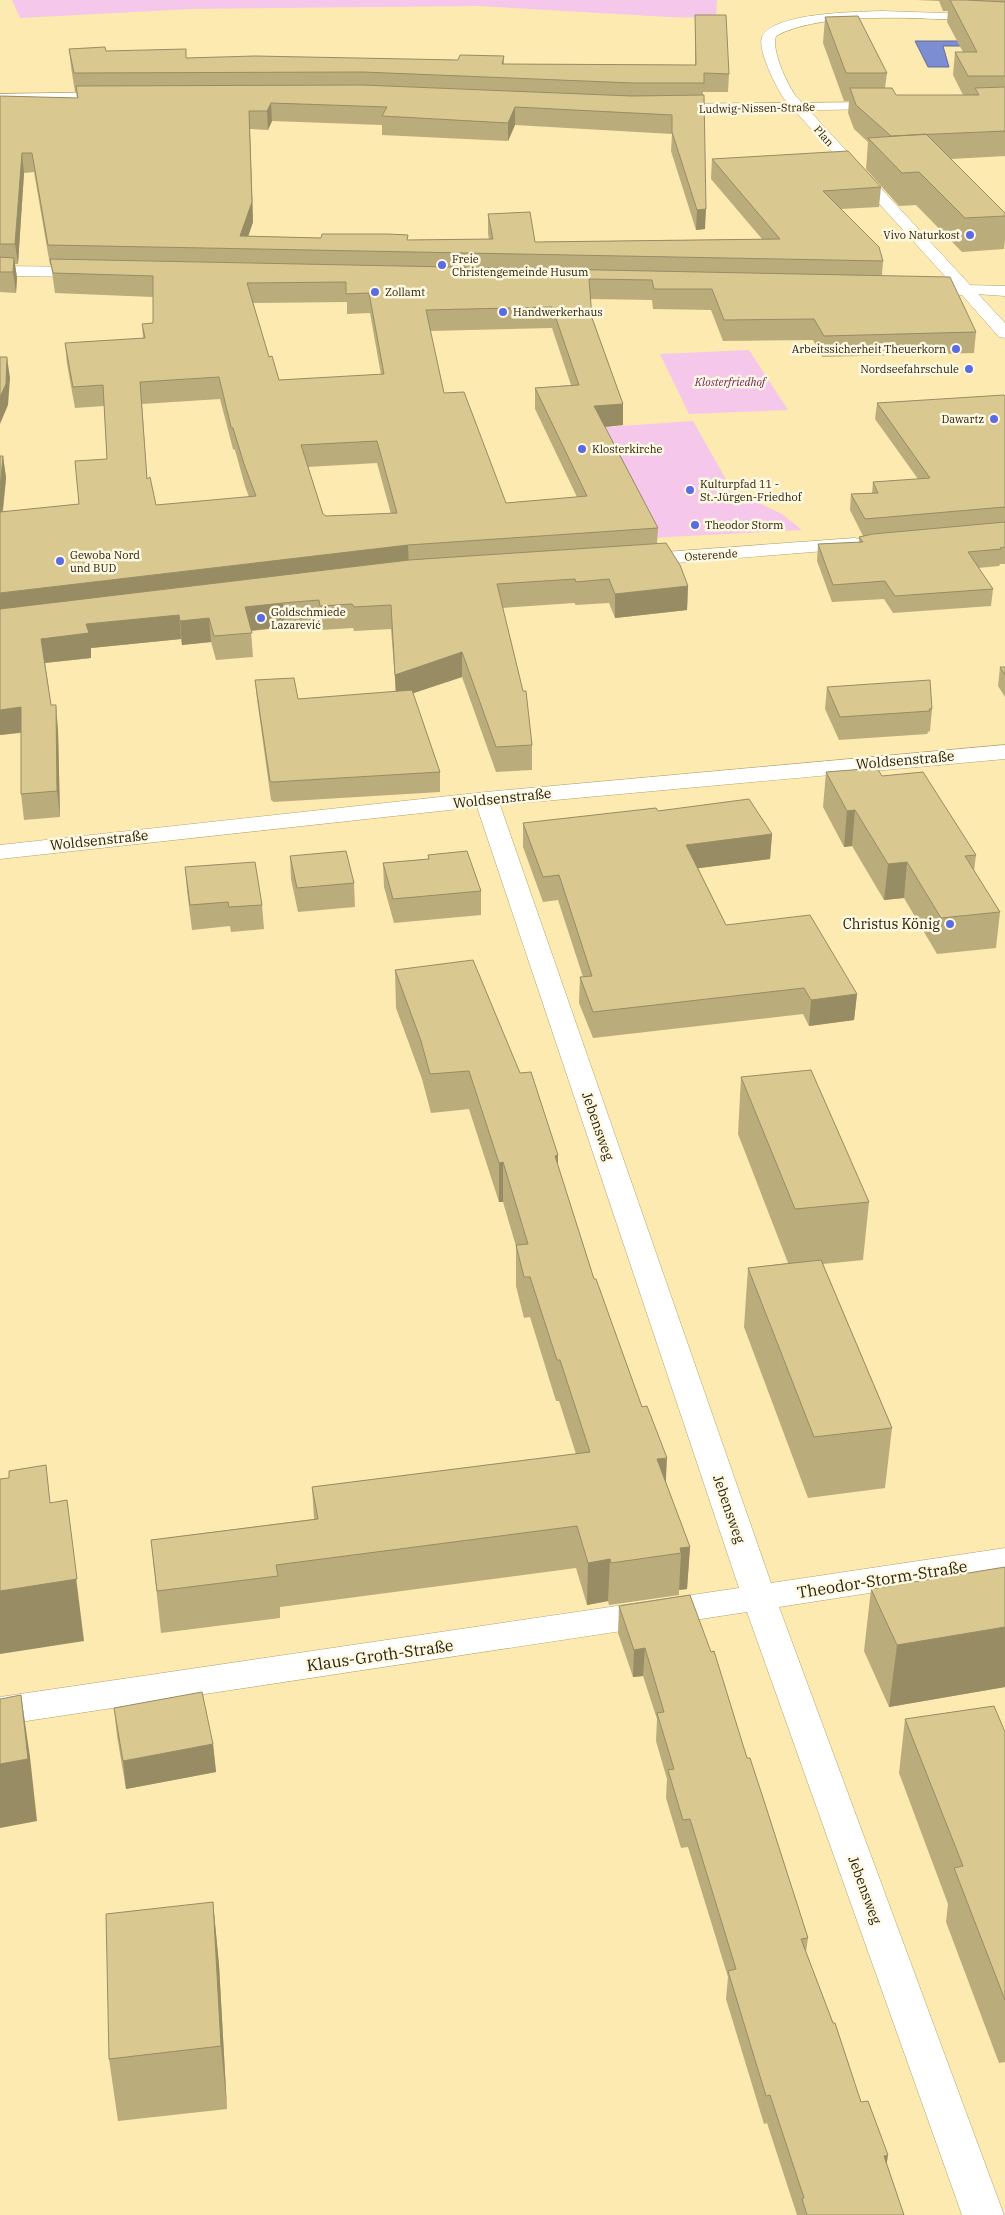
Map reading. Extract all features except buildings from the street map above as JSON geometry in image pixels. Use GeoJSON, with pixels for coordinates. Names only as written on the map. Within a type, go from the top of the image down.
{"type":"FeatureCollection","features":[{"type":"Feature","properties":{"kind":"street","name":"Plan"},"geometry":{"type":"LineString","coordinates":[[1005,19],[939,16],[853,16],[795,22],[778,28],[769,35],[768,40],[769,50],[790,100],[799,107],[863,180],[1005,333]]}},
{"type":"Feature","properties":{"kind":"street"},"geometry":{"type":"LineString","coordinates":[[0,98],[130,96]]}},
{"type":"Feature","properties":{"kind":"street","name":"Ludwig-Nissen-Straße"},"geometry":{"type":"LineString","coordinates":[[650,108],[898,106]]}},
{"type":"Feature","properties":{"kind":"street"},"geometry":{"type":"LineString","coordinates":[[0,271],[100,272]]}},
{"type":"Feature","properties":{"kind":"street"},"geometry":{"type":"LineString","coordinates":[[908,289],[1005,291]]}},
{"type":"Feature","properties":{"kind":"street","name":"Osterende"},"geometry":{"type":"LineString","coordinates":[[615,562],[870,543]]}},
{"type":"Feature","properties":{"kind":"street","name":"Woldsenstraße"},"geometry":{"type":"LineString","coordinates":[[0,852],[486,799],[1005,752]]}},
{"type":"Feature","properties":{"kind":"street","name":"Jebensweg"},"geometry":{"type":"LineString","coordinates":[[486,799],[759,1598],[983,2215]]}},
{"type":"Feature","properties":{"kind":"street","name":"Theodor-Storm-Straße"},"geometry":{"type":"LineString","coordinates":[[759,1598],[1005,1560]]}},
{"type":"Feature","properties":{"kind":"street","name":"Klaus-Groth-Straße"},"geometry":{"type":"LineString","coordinates":[[0,1711],[759,1598]]}},
{"type":"Feature","properties":{"kind":"green space"},"geometry":{"type":"Polygon","coordinates":[[[12,0],[717,0],[716,18],[478,6],[191,9],[20,18],[12,0]]]}},
{"type":"Feature","properties":{"kind":"green space","name":"Klosterfriedhof"},"geometry":{"type":"Polygon","coordinates":[[[749,350],[788,410],[689,414],[660,354],[749,350]]]}},
{"type":"Feature","properties":{"kind":"green space"},"geometry":{"type":"Polygon","coordinates":[[[693,421],[732,490],[782,514],[802,530],[650,538],[593,428],[693,421]]]}},
{"type":"Feature","properties":{"kind":"water"},"geometry":{"type":"Polygon","coordinates":[[[915,41],[983,41],[986,46],[943,46],[949,67],[928,67],[915,41]]]}},
{"type":"Feature","properties":{"kind":"place","name":"Vivo Naturkost"},"geometry":{"type":"Point","coordinates":[970,235]}},
{"type":"Feature","properties":{"kind":"place","name":"Freie Christengemeinde Husum"},"geometry":{"type":"Point","coordinates":[442,265]}},
{"type":"Feature","properties":{"kind":"place","name":"Zollamt"},"geometry":{"type":"Point","coordinates":[375,292]}},
{"type":"Feature","properties":{"kind":"place","name":"Handwerkerhaus"},"geometry":{"type":"Point","coordinates":[503,312]}},
{"type":"Feature","properties":{"kind":"place","name":"Arbeitssicherheit Theuerkorn"},"geometry":{"type":"Point","coordinates":[956,349]}},
{"type":"Feature","properties":{"kind":"place","name":"Nordseefahrschule"},"geometry":{"type":"Point","coordinates":[969,369]}},
{"type":"Feature","properties":{"kind":"place","name":"Dawartz"},"geometry":{"type":"Point","coordinates":[994,419]}},
{"type":"Feature","properties":{"kind":"place","name":"Klosterkirche"},"geometry":{"type":"Point","coordinates":[582,449]}},
{"type":"Feature","properties":{"kind":"place","name":"Kulturpfad 11 - St.-Jürgen-Friedhof"},"geometry":{"type":"Point","coordinates":[690,490]}},
{"type":"Feature","properties":{"kind":"place","name":"Theodor Storm"},"geometry":{"type":"Point","coordinates":[695,525]}},
{"type":"Feature","properties":{"kind":"place","name":"Gewoba Nord und BUD"},"geometry":{"type":"Point","coordinates":[60,561]}},
{"type":"Feature","properties":{"kind":"place","name":"Goldschmiede Lazarević"},"geometry":{"type":"Point","coordinates":[261,618]}},
{"type":"Feature","properties":{"kind":"place","name":"Christus König"},"geometry":{"type":"Point","coordinates":[950,924]}}]}
